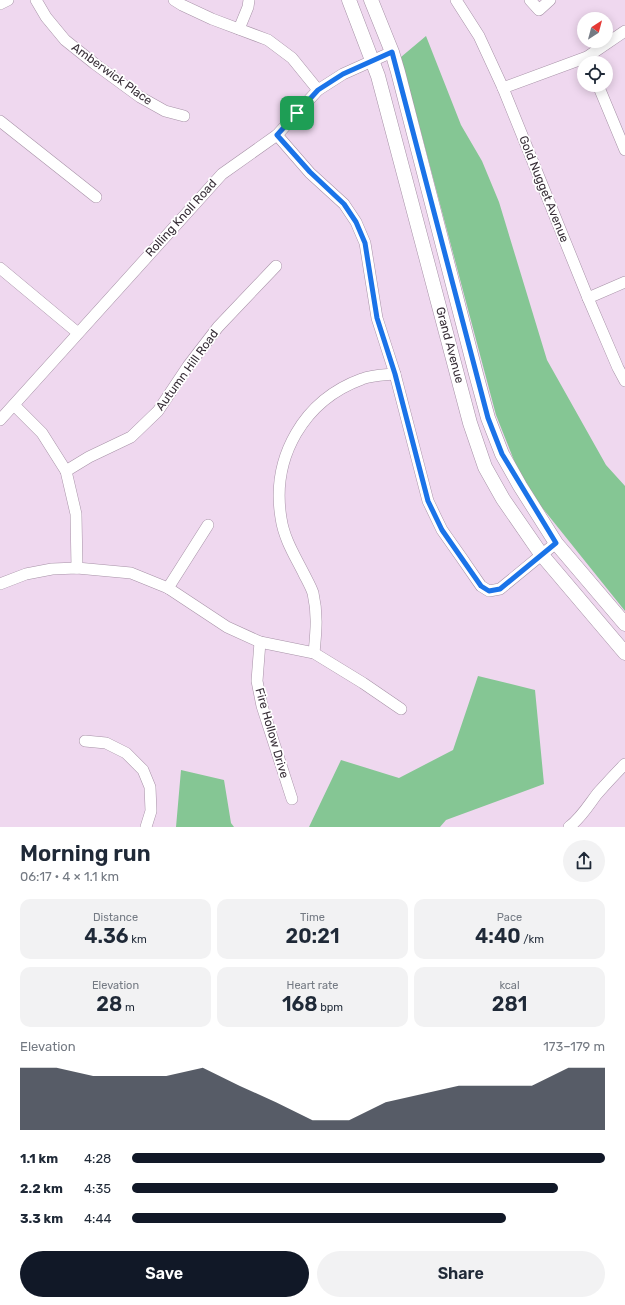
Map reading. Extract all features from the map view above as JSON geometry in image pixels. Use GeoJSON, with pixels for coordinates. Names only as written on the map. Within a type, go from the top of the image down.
{"type":"FeatureCollection","features":[{"type":"Feature","properties":{"kind":"main road","name":"Grand Avenue"},"geometry":{"type":"LineString","coordinates":[[349,0],[378,76],[470,423],[482,460],[503,499],[541,554],[625,653]]}},
{"type":"Feature","properties":{"kind":"main road","name":"Grand Avenue"},"geometry":{"type":"LineString","coordinates":[[371,0],[392,52],[488,418],[502,454],[556,543],[625,624]]}},
{"type":"Feature","properties":{"kind":"street"},"geometry":{"type":"LineString","coordinates":[[0,4],[8,0]]}},
{"type":"Feature","properties":{"kind":"street","name":"Amberwick Place"},"geometry":{"type":"LineString","coordinates":[[36,0],[46,17],[65,40],[95,64],[140,97],[166,111],[184,116]]}},
{"type":"Feature","properties":{"kind":"street"},"geometry":{"type":"LineString","coordinates":[[174,0],[212,19],[268,40],[292,58],[318,90]]}},
{"type":"Feature","properties":{"kind":"street"},"geometry":{"type":"LineString","coordinates":[[239,29],[248,7],[248,0]]}},
{"type":"Feature","properties":{"kind":"street","name":"Gold Nugget Avenue"},"geometry":{"type":"LineString","coordinates":[[456,0],[480,36],[588,298],[625,381]]}},
{"type":"Feature","properties":{"kind":"street"},"geometry":{"type":"LineString","coordinates":[[530,0],[539,10],[550,0]]}},
{"type":"Feature","properties":{"kind":"street"},"geometry":{"type":"LineString","coordinates":[[593,56],[625,31]]}},
{"type":"Feature","properties":{"kind":"street","name":"Rolling Knoll Road"},"geometry":{"type":"LineString","coordinates":[[0,420],[222,174],[277,135],[318,90],[343,74],[392,52]]}},
{"type":"Feature","properties":{"kind":"street"},"geometry":{"type":"LineString","coordinates":[[502,88],[577,64]]}},
{"type":"Feature","properties":{"kind":"street"},"geometry":{"type":"LineString","coordinates":[[601,92],[625,150]]}},
{"type":"Feature","properties":{"kind":"street"},"geometry":{"type":"LineString","coordinates":[[0,121],[96,197]]}},
{"type":"Feature","properties":{"kind":"street"},"geometry":{"type":"LineString","coordinates":[[277,135],[310,172],[344,204],[356,222],[365,243],[377,318],[395,374],[428,501],[442,530],[481,586],[489,591],[500,589],[556,543]]}},
{"type":"Feature","properties":{"kind":"street","name":"Autumn Hill Road"},"geometry":{"type":"LineString","coordinates":[[66,471],[89,457],[131,436],[158,411],[188,366],[218,327],[276,266]]}},
{"type":"Feature","properties":{"kind":"street"},"geometry":{"type":"LineString","coordinates":[[1,270],[78,333]]}},
{"type":"Feature","properties":{"kind":"street"},"geometry":{"type":"LineString","coordinates":[[588,298],[625,282]]}},
{"type":"Feature","properties":{"kind":"street"},"geometry":{"type":"LineString","coordinates":[[314,654],[318,619],[313,592],[287,540],[281,518],[280,487],[282,462],[292,440],[305,418],[323,401],[343,387],[364,378],[395,374]]}},
{"type":"Feature","properties":{"kind":"street"},"geometry":{"type":"LineString","coordinates":[[14,405],[42,433],[66,471],[76,514],[77,568]]}},
{"type":"Feature","properties":{"kind":"street"},"geometry":{"type":"LineString","coordinates":[[168,588],[208,525]]}},
{"type":"Feature","properties":{"kind":"street"},"geometry":{"type":"LineString","coordinates":[[0,584],[32,573],[52,569],[77,568],[131,573],[168,588],[227,627],[260,642],[314,654],[363,682],[401,709]]}},
{"type":"Feature","properties":{"kind":"street","name":"Fire Hollow Drive"},"geometry":{"type":"LineString","coordinates":[[260,642],[257,681],[262,706],[292,799]]}},
{"type":"Feature","properties":{"kind":"street"},"geometry":{"type":"LineString","coordinates":[[85,741],[106,743],[126,752],[143,770],[150,787],[151,811],[146,827]]}},
{"type":"Feature","properties":{"kind":"street"},"geometry":{"type":"LineString","coordinates":[[569,827],[585,813],[597,794],[625,764]]}},
{"type":"Feature","properties":{"kind":"green space"},"geometry":{"type":"Polygon","coordinates":[[[426,36],[461,125],[482,161],[499,202],[547,360],[606,465],[625,486],[625,611],[532,495],[515,463],[496,415],[401,57],[426,36]]]}},
{"type":"Feature","properties":{"kind":"green space"},"geometry":{"type":"Polygon","coordinates":[[[478,676],[535,690],[544,784],[446,820],[440,827],[309,827],[341,760],[399,778],[453,750],[478,676]]]}},
{"type":"Feature","properties":{"kind":"green space"},"geometry":{"type":"Polygon","coordinates":[[[181,770],[224,780],[231,823],[234,827],[176,827],[181,770]]]}},
{"type":"Feature","properties":{"kind":"route"},"geometry":{"type":"LineString","coordinates":[[392,52],[488,418],[502,454],[520,486],[556,543],[500,589],[489,591],[481,586],[442,530],[428,501],[395,374],[377,318],[365,243],[356,222],[344,204],[310,172],[277,135],[297,113],[318,90],[343,74],[392,52]]}}]}
